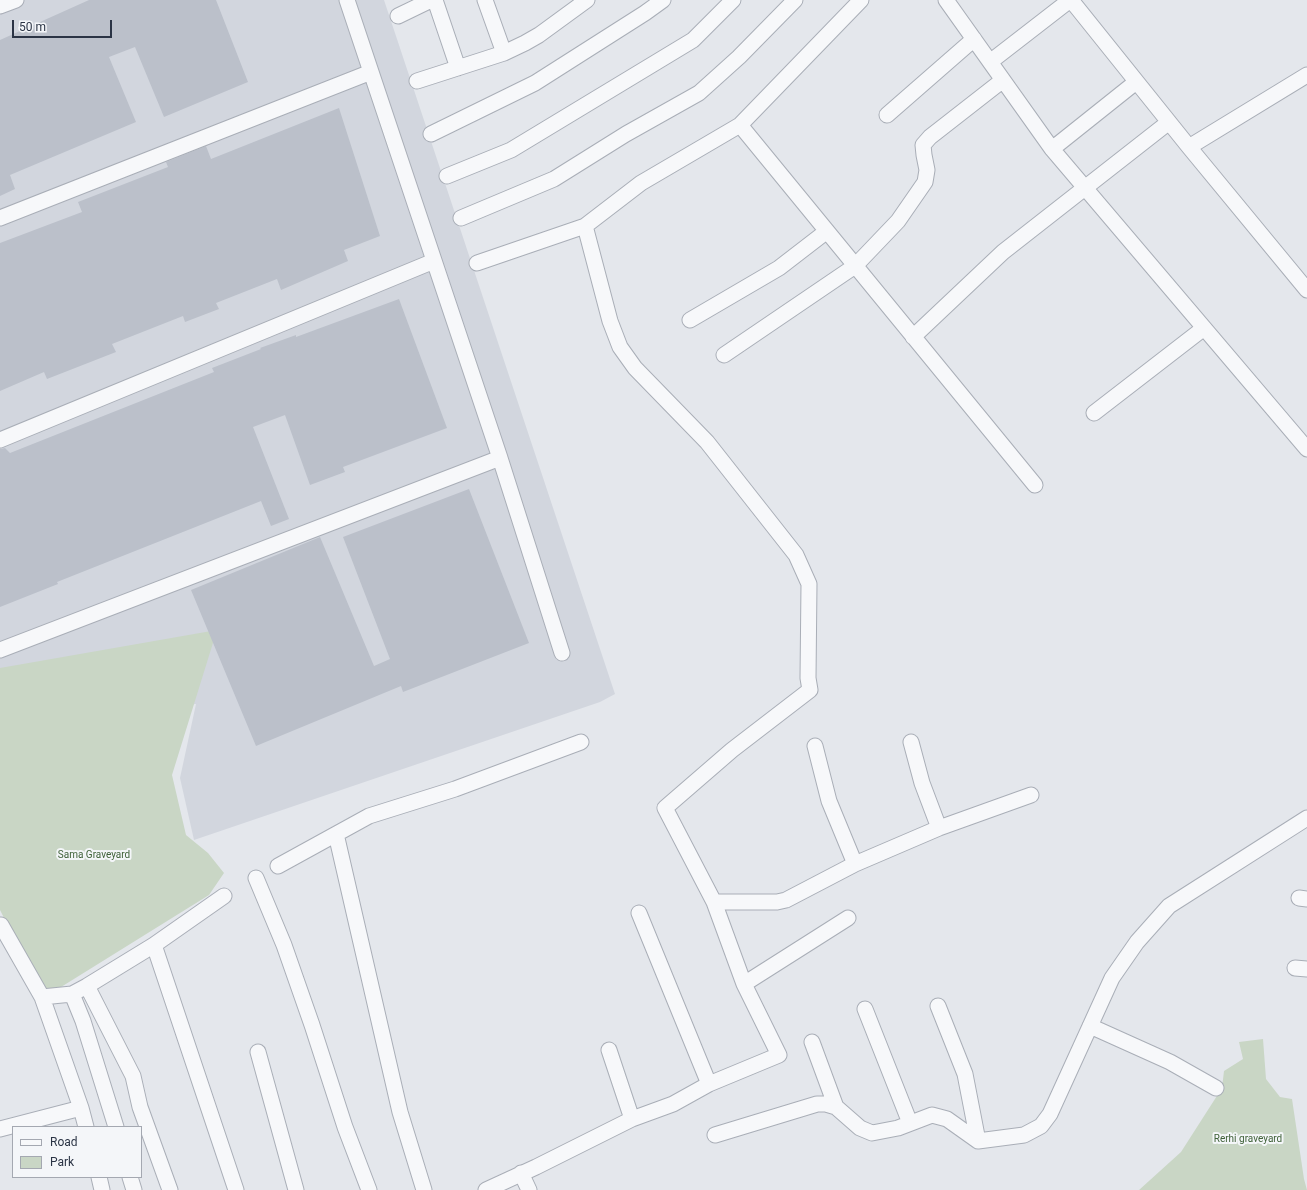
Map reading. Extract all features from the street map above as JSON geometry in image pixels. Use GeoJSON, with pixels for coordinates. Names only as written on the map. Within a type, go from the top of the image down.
{"type":"FeatureCollection","features":[{"type":"Feature","properties":{"kind":"street"},"geometry":{"type":"LineString","coordinates":[[0,6],[16,0]]}},
{"type":"Feature","properties":{"kind":"street"},"geometry":{"type":"LineString","coordinates":[[347,0],[500,458],[562,653]]}},
{"type":"Feature","properties":{"kind":"street"},"geometry":{"type":"LineString","coordinates":[[398,16],[431,0]]}},
{"type":"Feature","properties":{"kind":"street"},"geometry":{"type":"LineString","coordinates":[[435,0],[458,68]]}},
{"type":"Feature","properties":{"kind":"street"},"geometry":{"type":"LineString","coordinates":[[485,0],[504,53]]}},
{"type":"Feature","properties":{"kind":"street"},"geometry":{"type":"LineString","coordinates":[[417,81],[504,53],[539,35],[587,0]]}},
{"type":"Feature","properties":{"kind":"street"},"geometry":{"type":"LineString","coordinates":[[431,134],[535,83],[663,0]]}},
{"type":"Feature","properties":{"kind":"street"},"geometry":{"type":"LineString","coordinates":[[447,176],[510,150],[693,40],[733,0]]}},
{"type":"Feature","properties":{"kind":"street"},"geometry":{"type":"LineString","coordinates":[[461,218],[554,179],[626,134],[698,93],[739,57],[795,0]]}},
{"type":"Feature","properties":{"kind":"street"},"geometry":{"type":"LineString","coordinates":[[478,263],[585,226],[641,183],[740,124],[861,0]]}},
{"type":"Feature","properties":{"kind":"street"},"geometry":{"type":"LineString","coordinates":[[946,0],[1052,149],[1307,450]]}},
{"type":"Feature","properties":{"kind":"street"},"geometry":{"type":"LineString","coordinates":[[990,62],[1070,0],[1307,290]]}},
{"type":"Feature","properties":{"kind":"street"},"geometry":{"type":"LineString","coordinates":[[887,115],[974,39]]}},
{"type":"Feature","properties":{"kind":"street"},"geometry":{"type":"LineString","coordinates":[[0,218],[371,72]]}},
{"type":"Feature","properties":{"kind":"street"},"geometry":{"type":"LineString","coordinates":[[1189,147],[1307,75]]}},
{"type":"Feature","properties":{"kind":"street"},"geometry":{"type":"LineString","coordinates":[[724,354],[855,266],[898,221],[925,182],[928,170],[923,146],[930,137],[1003,80]]}},
{"type":"Feature","properties":{"kind":"street"},"geometry":{"type":"LineString","coordinates":[[1052,149],[1136,82]]}},
{"type":"Feature","properties":{"kind":"street"},"geometry":{"type":"LineString","coordinates":[[913,337],[1003,252],[1169,122]]}},
{"type":"Feature","properties":{"kind":"street"},"geometry":{"type":"LineString","coordinates":[[740,124],[1034,485]]}},
{"type":"Feature","properties":{"kind":"street"},"geometry":{"type":"LineString","coordinates":[[486,1190],[632,1119],[673,1104],[709,1084],[779,1055],[744,984],[714,902],[665,808],[732,750],[810,690],[808,678],[809,584],[796,555],[707,442],[635,368],[620,347],[610,321],[585,226]]}},
{"type":"Feature","properties":{"kind":"street"},"geometry":{"type":"LineString","coordinates":[[690,320],[779,268],[827,231]]}},
{"type":"Feature","properties":{"kind":"street"},"geometry":{"type":"LineString","coordinates":[[0,440],[434,261]]}},
{"type":"Feature","properties":{"kind":"street"},"geometry":{"type":"LineString","coordinates":[[1094,413],[1204,328]]}},
{"type":"Feature","properties":{"kind":"street"},"geometry":{"type":"LineString","coordinates":[[0,650],[500,458]]}},
{"type":"Feature","properties":{"kind":"street"},"geometry":{"type":"LineString","coordinates":[[278,866],[369,816],[455,789],[581,742]]}},
{"type":"Feature","properties":{"kind":"street"},"geometry":{"type":"LineString","coordinates":[[911,742],[922,782],[939,828]]}},
{"type":"Feature","properties":{"kind":"street"},"geometry":{"type":"LineString","coordinates":[[815,746],[829,801],[855,864]]}},
{"type":"Feature","properties":{"kind":"street"},"geometry":{"type":"LineString","coordinates":[[714,902],[777,902],[786,900],[855,864],[939,828],[1031,795]]}},
{"type":"Feature","properties":{"kind":"street"},"geometry":{"type":"LineString","coordinates":[[715,1135],[817,1104],[826,1104],[836,1107],[860,1128],[872,1133],[898,1128],[932,1115],[947,1118],[978,1141],[1024,1135],[1042,1126],[1050,1114],[1116,972],[1137,942],[1169,906],[1307,818]]}},
{"type":"Feature","properties":{"kind":"street"},"geometry":{"type":"LineString","coordinates":[[336,834],[400,1112],[424,1190]]}},
{"type":"Feature","properties":{"kind":"street"},"geometry":{"type":"LineString","coordinates":[[256,878],[284,945],[345,1127],[369,1190]]}},
{"type":"Feature","properties":{"kind":"street"},"geometry":{"type":"LineString","coordinates":[[42,997],[72,994],[87,986],[154,945],[224,896]]}},
{"type":"Feature","properties":{"kind":"street"},"geometry":{"type":"LineString","coordinates":[[639,913],[709,1084]]}},
{"type":"Feature","properties":{"kind":"street"},"geometry":{"type":"LineString","coordinates":[[744,984],[848,918]]}},
{"type":"Feature","properties":{"kind":"street"},"geometry":{"type":"LineString","coordinates":[[1,925],[42,997],[82,1108],[86,1126]]}},
{"type":"Feature","properties":{"kind":"street"},"geometry":{"type":"LineString","coordinates":[[154,945],[236,1190]]}},
{"type":"Feature","properties":{"kind":"street"},"geometry":{"type":"LineString","coordinates":[[87,986],[133,1076],[140,1107],[170,1190]]}},
{"type":"Feature","properties":{"kind":"street"},"geometry":{"type":"LineString","coordinates":[[72,994],[83,1021],[116,1126]]}},
{"type":"Feature","properties":{"kind":"street"},"geometry":{"type":"LineString","coordinates":[[938,1006],[965,1074],[978,1141]]}},
{"type":"Feature","properties":{"kind":"street"},"geometry":{"type":"LineString","coordinates":[[865,1009],[910,1123]]}},
{"type":"Feature","properties":{"kind":"street"},"geometry":{"type":"LineString","coordinates":[[1090,1026],[1170,1062],[1216,1088]]}},
{"type":"Feature","properties":{"kind":"street"},"geometry":{"type":"LineString","coordinates":[[812,1042],[836,1107]]}},
{"type":"Feature","properties":{"kind":"street"},"geometry":{"type":"LineString","coordinates":[[609,1050],[632,1119]]}},
{"type":"Feature","properties":{"kind":"street"},"geometry":{"type":"LineString","coordinates":[[258,1052],[296,1190]]}},
{"type":"Feature","properties":{"kind":"street"},"geometry":{"type":"LineString","coordinates":[[15,1126],[82,1108]]}},
{"type":"Feature","properties":{"kind":"street"},"geometry":{"type":"LineString","coordinates":[[0,1130],[12,1127]]}},
{"type":"Feature","properties":{"kind":"street"},"geometry":{"type":"LineString","coordinates":[[521,1173],[529,1190]]}},
{"type":"Feature","properties":{"kind":"street"},"geometry":{"type":"LineString","coordinates":[[99,1178],[102,1190]]}},
{"type":"Feature","properties":{"kind":"street"},"geometry":{"type":"LineString","coordinates":[[130,1178],[134,1190]]}},
{"type":"Feature","properties":{"kind":"shaded area"},"geometry":{"type":"Polygon","coordinates":[[[0,0],[384,0],[615,694],[600,702],[194,840],[180,778],[196,704],[0,720],[0,0]]]}},
{"type":"Feature","properties":{"kind":"green space","name":"Sama Graveyard"},"geometry":{"type":"Polygon","coordinates":[[[217,630],[172,775],[186,835],[208,853],[224,873],[209,895],[53,992],[49,992],[37,983],[0,910],[0,668],[217,630]]]}},
{"type":"Feature","properties":{"kind":"green space","name":"Rerhi graveyard"},"geometry":{"type":"Polygon","coordinates":[[[1263,1039],[1266,1079],[1280,1097],[1292,1099],[1307,1190],[1139,1190],[1181,1152],[1222,1088],[1224,1071],[1243,1059],[1239,1042],[1263,1039]]]}},
{"type":"Feature","properties":{"kind":"building"},"geometry":{"type":"Polygon","coordinates":[[[89,0],[216,0],[248,82],[164,117],[135,47],[109,57],[136,122],[10,175],[15,189],[0,196],[0,40],[89,0]]]}},
{"type":"Feature","properties":{"kind":"building"},"geometry":{"type":"Polygon","coordinates":[[[339,108],[380,236],[344,250],[348,261],[281,290],[277,279],[216,303],[219,309],[185,322],[183,316],[112,344],[116,352],[47,379],[44,372],[0,391],[0,243],[82,212],[78,202],[168,167],[166,162],[206,146],[211,159],[339,108]]]}},
{"type":"Feature","properties":{"kind":"building"},"geometry":{"type":"Polygon","coordinates":[[[399,299],[447,428],[343,467],[345,472],[310,485],[285,415],[253,427],[289,519],[271,526],[261,501],[57,582],[58,584],[0,607],[0,449],[5,448],[10,453],[214,372],[212,368],[261,349],[260,348],[296,335],[296,337],[399,299]]]}},
{"type":"Feature","properties":{"kind":"building"},"geometry":{"type":"Polygon","coordinates":[[[469,489],[529,643],[403,692],[401,686],[256,746],[191,590],[320,537],[374,666],[390,659],[343,537],[469,489]]]}}]}
